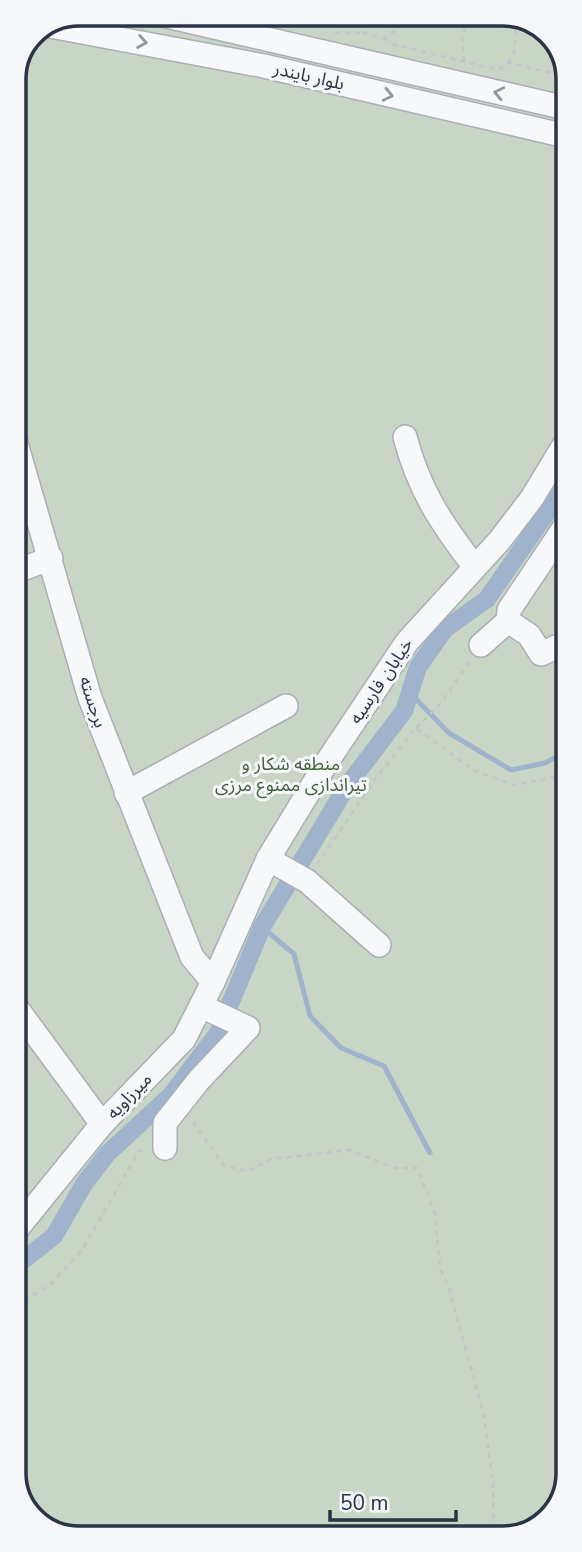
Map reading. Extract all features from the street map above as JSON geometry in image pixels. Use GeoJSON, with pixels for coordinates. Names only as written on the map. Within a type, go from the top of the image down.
{"type":"FeatureCollection","features":[{"type":"Feature","properties":{"kind":"street"},"geometry":{"type":"LineString","coordinates":[[170,26],[173,48]]}},
{"type":"Feature","properties":{"kind":"street","name":"بلوار بایندر"},"geometry":{"type":"LineString","coordinates":[[211,26],[556,106]]}},
{"type":"Feature","properties":{"kind":"street","name":"بلوار بایندر"},"geometry":{"type":"LineString","coordinates":[[64,29],[264,66],[556,134]]}},
{"type":"Feature","properties":{"kind":"street"},"geometry":{"type":"LineString","coordinates":[[405,437],[415,476],[441,523],[474,566]]}},
{"type":"Feature","properties":{"kind":"street","name":"خیابان فارسیه"},"geometry":{"type":"LineString","coordinates":[[213,982],[289,871],[407,642],[533,498],[556,459]]}},
{"type":"Feature","properties":{"kind":"street","name":"برجسته"},"geometry":{"type":"LineString","coordinates":[[26,476],[90,698],[192,957],[213,982]]}},
{"type":"Feature","properties":{"kind":"street"},"geometry":{"type":"LineString","coordinates":[[481,645],[508,621],[509,610],[556,540]]}},
{"type":"Feature","properties":{"kind":"street"},"geometry":{"type":"LineString","coordinates":[[26,568],[51,558]]}},
{"type":"Feature","properties":{"kind":"street"},"geometry":{"type":"LineString","coordinates":[[508,621],[529,635],[541,654],[556,647]]}},
{"type":"Feature","properties":{"kind":"street"},"geometry":{"type":"LineString","coordinates":[[126,793],[285,706]]}},
{"type":"Feature","properties":{"kind":"street"},"geometry":{"type":"LineString","coordinates":[[289,871],[379,945]]}},
{"type":"Feature","properties":{"kind":"street","name":"میرزاویه"},"geometry":{"type":"LineString","coordinates":[[26,1218],[102,1124],[184,1039],[215,1012],[213,982]]}},
{"type":"Feature","properties":{"kind":"street"},"geometry":{"type":"LineString","coordinates":[[164,1148],[165,1123],[179,1103],[248,1028],[215,1012]]}},
{"type":"Feature","properties":{"kind":"street"},"geometry":{"type":"LineString","coordinates":[[26,1021],[102,1124]]}},
{"type":"Feature","properties":{"kind":"path"},"geometry":{"type":"LineString","coordinates":[[360,26],[364,33],[384,38],[391,44],[498,70],[508,62],[515,50],[516,28]]}},
{"type":"Feature","properties":{"kind":"path"},"geometry":{"type":"LineString","coordinates":[[384,38],[402,26]]}},
{"type":"Feature","properties":{"kind":"path"},"geometry":{"type":"LineString","coordinates":[[464,62],[462,36],[466,26]]}},
{"type":"Feature","properties":{"kind":"path"},"geometry":{"type":"LineString","coordinates":[[508,62],[555,73]]}},
{"type":"Feature","properties":{"kind":"path"},"geometry":{"type":"LineString","coordinates":[[289,871],[334,836],[416,728],[441,703],[481,645]]}},
{"type":"Feature","properties":{"kind":"path"},"geometry":{"type":"LineString","coordinates":[[416,728],[473,770],[514,785],[556,777]]}},
{"type":"Feature","properties":{"kind":"path"},"geometry":{"type":"LineString","coordinates":[[179,1103],[224,1166],[248,1171],[271,1159],[349,1150],[395,1168],[417,1168],[435,1213],[440,1268],[449,1289],[484,1415],[493,1486],[494,1526]]}},
{"type":"Feature","properties":{"kind":"path"},"geometry":{"type":"LineString","coordinates":[[26,1299],[50,1284],[82,1250],[139,1151],[164,1148]]}},
{"type":"Feature","properties":{"kind":"green space","name":"منطقه شکار و تیراندازی ممنوع مرزی"},"geometry":{"type":"Polygon","coordinates":[[[506,26],[523,30],[538,39],[554,65],[556,1473],[553,1490],[545,1505],[532,1517],[517,1524],[76,1526],[59,1522],[44,1513],[28,1487],[26,76],[32,56],[44,39],[69,27],[506,26]]]}},
{"type":"Feature","properties":{"kind":"waterway"},"geometry":{"type":"LineString","coordinates":[[26,1258],[54,1236],[84,1184],[107,1154],[171,1095],[218,1033],[262,927],[347,786],[404,711],[418,667],[445,629],[487,599],[556,499]]}},
{"type":"Feature","properties":{"kind":"waterway"},"geometry":{"type":"LineString","coordinates":[[410,693],[449,733],[511,770],[545,763],[556,757]]}},
{"type":"Feature","properties":{"kind":"waterway"},"geometry":{"type":"LineString","coordinates":[[262,927],[294,954],[310,1016],[341,1048],[384,1066],[430,1153]]}}]}
